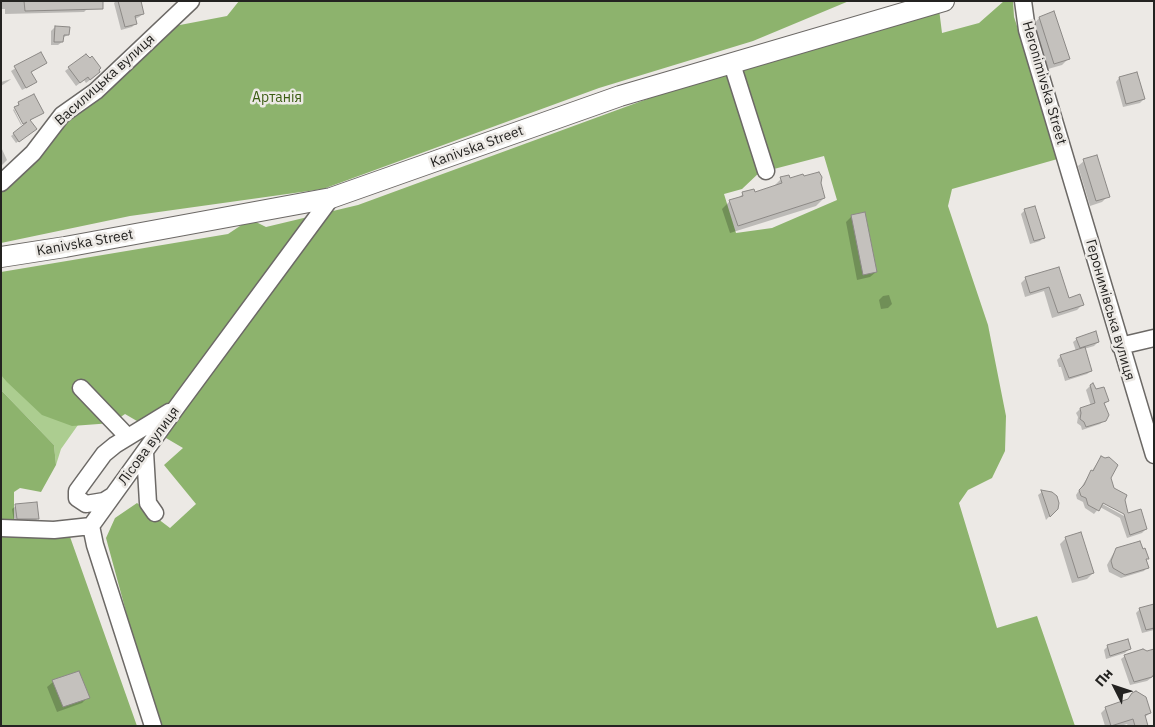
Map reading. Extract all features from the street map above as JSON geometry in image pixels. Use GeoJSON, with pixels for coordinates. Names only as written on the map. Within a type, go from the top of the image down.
{"type":"FeatureCollection","features":[{"type":"Feature","properties":{"kind":"main road","name":"Kanivska Street"},"geometry":{"type":"LineString","coordinates":[[1,257],[65,248],[331,198],[620,96],[944,1]]}},
{"type":"Feature","properties":{"kind":"street","name":"Василицька вулиця"},"geometry":{"type":"LineString","coordinates":[[1,182],[33,153],[62,116],[96,91],[190,1]]}},
{"type":"Feature","properties":{"kind":"street","name":"Геронимівська вулиця"},"geometry":{"type":"LineString","coordinates":[[1024,1],[1026,30],[1154,456]]}},
{"type":"Feature","properties":{"kind":"street"},"geometry":{"type":"LineString","coordinates":[[732,64],[766,171]]}},
{"type":"Feature","properties":{"kind":"street","name":"Лісова вулиця"},"geometry":{"type":"LineString","coordinates":[[91,526],[331,198]]}},
{"type":"Feature","properties":{"kind":"street"},"geometry":{"type":"LineString","coordinates":[[1120,346],[1154,338]]}},
{"type":"Feature","properties":{"kind":"street"},"geometry":{"type":"LineString","coordinates":[[81,388],[128,437]]}},
{"type":"Feature","properties":{"kind":"street"},"geometry":{"type":"LineString","coordinates":[[112,496],[104,502],[86,504],[77,498],[77,492],[104,454],[115,444],[176,408]]}},
{"type":"Feature","properties":{"kind":"street"},"geometry":{"type":"LineString","coordinates":[[145,452],[148,503],[155,513]]}},
{"type":"Feature","properties":{"kind":"street"},"geometry":{"type":"LineString","coordinates":[[1,528],[54,530],[91,526],[95,545],[153,726]]}},
{"type":"Feature","properties":{"kind":"green space","name":"Артанія"},"geometry":{"type":"Polygon","coordinates":[[[239,1],[849,1],[753,41],[599,88],[323,189],[130,216],[1,243],[1,184],[124,68],[159,29],[227,16],[239,1]]]}},
{"type":"Feature","properties":{"kind":"green space"},"geometry":{"type":"Polygon","coordinates":[[[1004,1],[1013,1],[1014,17],[1061,158],[952,189],[948,206],[988,325],[1006,416],[1005,451],[992,478],[968,490],[959,503],[997,628],[1037,616],[1075,726],[157,726],[106,538],[115,518],[137,503],[170,528],[196,504],[164,465],[183,448],[125,414],[112,423],[72,426],[42,415],[7,382],[1,375],[1,272],[228,234],[243,224],[254,221],[266,227],[358,205],[729,69],[761,171],[742,189],[724,194],[736,233],[772,228],[837,200],[824,156],[770,170],[736,67],[939,9],[942,33],[979,23],[1004,1]]]}},
{"type":"Feature","properties":{"kind":"green space"},"geometry":{"type":"Polygon","coordinates":[[[1,343],[90,408],[61,449],[56,465],[54,445],[1,390],[1,343]]]}},
{"type":"Feature","properties":{"kind":"green space"},"geometry":{"type":"Polygon","coordinates":[[[1,390],[54,445],[56,465],[41,492],[20,488],[14,492],[14,521],[69,534],[137,726],[1,726],[1,390]]]}},
{"type":"Feature","properties":{"kind":"building"},"geometry":{"type":"Polygon","coordinates":[[[24,1],[103,1],[103,9],[25,11],[24,1]]]}},
{"type":"Feature","properties":{"kind":"building"},"geometry":{"type":"Polygon","coordinates":[[[118,1],[141,1],[144,14],[135,16],[137,24],[125,27],[118,1]]]}},
{"type":"Feature","properties":{"kind":"building"},"geometry":{"type":"Polygon","coordinates":[[[1054,11],[1070,59],[1054,64],[1039,17],[1054,11]]]}},
{"type":"Feature","properties":{"kind":"building"},"geometry":{"type":"Polygon","coordinates":[[[55,26],[70,27],[69,35],[64,35],[63,42],[54,42],[55,26]]]}},
{"type":"Feature","properties":{"kind":"building"},"geometry":{"type":"Polygon","coordinates":[[[41,52],[47,63],[31,72],[37,82],[26,88],[14,66],[41,52]]]}},
{"type":"Feature","properties":{"kind":"building"},"geometry":{"type":"Polygon","coordinates":[[[86,54],[90,58],[92,56],[101,68],[100,72],[90,80],[88,77],[80,83],[68,67],[86,54]]]}},
{"type":"Feature","properties":{"kind":"building"},"geometry":{"type":"Polygon","coordinates":[[[1137,72],[1145,99],[1126,104],[1119,77],[1137,72]]]}},
{"type":"Feature","properties":{"kind":"building"},"geometry":{"type":"Polygon","coordinates":[[[34,94],[44,113],[30,120],[37,129],[19,142],[13,133],[27,122],[23,124],[14,107],[19,105],[18,102],[34,94]]]}},
{"type":"Feature","properties":{"kind":"building"},"geometry":{"type":"Polygon","coordinates":[[[1097,155],[1110,197],[1096,201],[1083,159],[1097,155]]]}},
{"type":"Feature","properties":{"kind":"building"},"geometry":{"type":"Polygon","coordinates":[[[819,172],[822,177],[821,183],[825,198],[738,226],[729,200],[743,196],[742,192],[754,189],[755,192],[782,183],[780,177],[789,175],[790,178],[819,172]]]}},
{"type":"Feature","properties":{"kind":"building"},"geometry":{"type":"Polygon","coordinates":[[[1035,206],[1045,238],[1034,241],[1024,209],[1035,206]]]}},
{"type":"Feature","properties":{"kind":"building"},"geometry":{"type":"Polygon","coordinates":[[[865,212],[877,272],[863,275],[851,215],[865,212]]]}},
{"type":"Feature","properties":{"kind":"building"},"geometry":{"type":"Polygon","coordinates":[[[1059,267],[1069,298],[1080,294],[1084,305],[1058,313],[1049,287],[1030,293],[1025,277],[1059,267]]]}},
{"type":"Feature","properties":{"kind":"building"},"geometry":{"type":"Polygon","coordinates":[[[1096,331],[1099,342],[1080,348],[1076,338],[1096,331]]]}},
{"type":"Feature","properties":{"kind":"building"},"geometry":{"type":"Polygon","coordinates":[[[1085,347],[1092,371],[1069,378],[1060,355],[1085,347]]]}},
{"type":"Feature","properties":{"kind":"building"},"geometry":{"type":"Polygon","coordinates":[[[1093,383],[1096,389],[1104,387],[1109,401],[1104,403],[1109,415],[1106,421],[1086,427],[1080,419],[1080,408],[1095,403],[1090,385],[1093,383]]]}},
{"type":"Feature","properties":{"kind":"building"},"geometry":{"type":"Polygon","coordinates":[[[1101,456],[1109,457],[1118,465],[1111,478],[1114,488],[1127,495],[1125,500],[1128,513],[1141,509],[1147,529],[1130,535],[1124,514],[1103,503],[1099,511],[1088,505],[1086,498],[1081,496],[1079,490],[1101,456]]]}},
{"type":"Feature","properties":{"kind":"building"},"geometry":{"type":"Polygon","coordinates":[[[1041,490],[1052,492],[1057,496],[1058,509],[1050,517],[1041,490]]]}},
{"type":"Feature","properties":{"kind":"building"},"geometry":{"type":"Polygon","coordinates":[[[37,502],[39,519],[17,519],[15,504],[37,502]]]}},
{"type":"Feature","properties":{"kind":"building"},"geometry":{"type":"Polygon","coordinates":[[[1081,532],[1094,573],[1078,578],[1065,537],[1081,532]]]}},
{"type":"Feature","properties":{"kind":"building"},"geometry":{"type":"Polygon","coordinates":[[[1140,541],[1149,559],[1146,559],[1149,568],[1125,575],[1113,568],[1111,561],[1116,548],[1140,541]]]}},
{"type":"Feature","properties":{"kind":"building"},"geometry":{"type":"Polygon","coordinates":[[[1154,604],[1154,628],[1146,630],[1139,608],[1154,604]]]}},
{"type":"Feature","properties":{"kind":"building"},"geometry":{"type":"Polygon","coordinates":[[[1128,639],[1131,649],[1110,656],[1107,645],[1128,639]]]}},
{"type":"Feature","properties":{"kind":"building"},"geometry":{"type":"Polygon","coordinates":[[[1143,649],[1147,651],[1154,649],[1154,674],[1152,677],[1134,682],[1124,655],[1143,649]]]}},
{"type":"Feature","properties":{"kind":"building"},"geometry":{"type":"Polygon","coordinates":[[[79,671],[90,698],[63,707],[52,680],[79,671]]]}},
{"type":"Feature","properties":{"kind":"building"},"geometry":{"type":"Polygon","coordinates":[[[1136,691],[1146,697],[1151,713],[1145,715],[1148,726],[1135,726],[1133,719],[1111,726],[1105,707],[1128,699],[1136,691]]]}}]}
